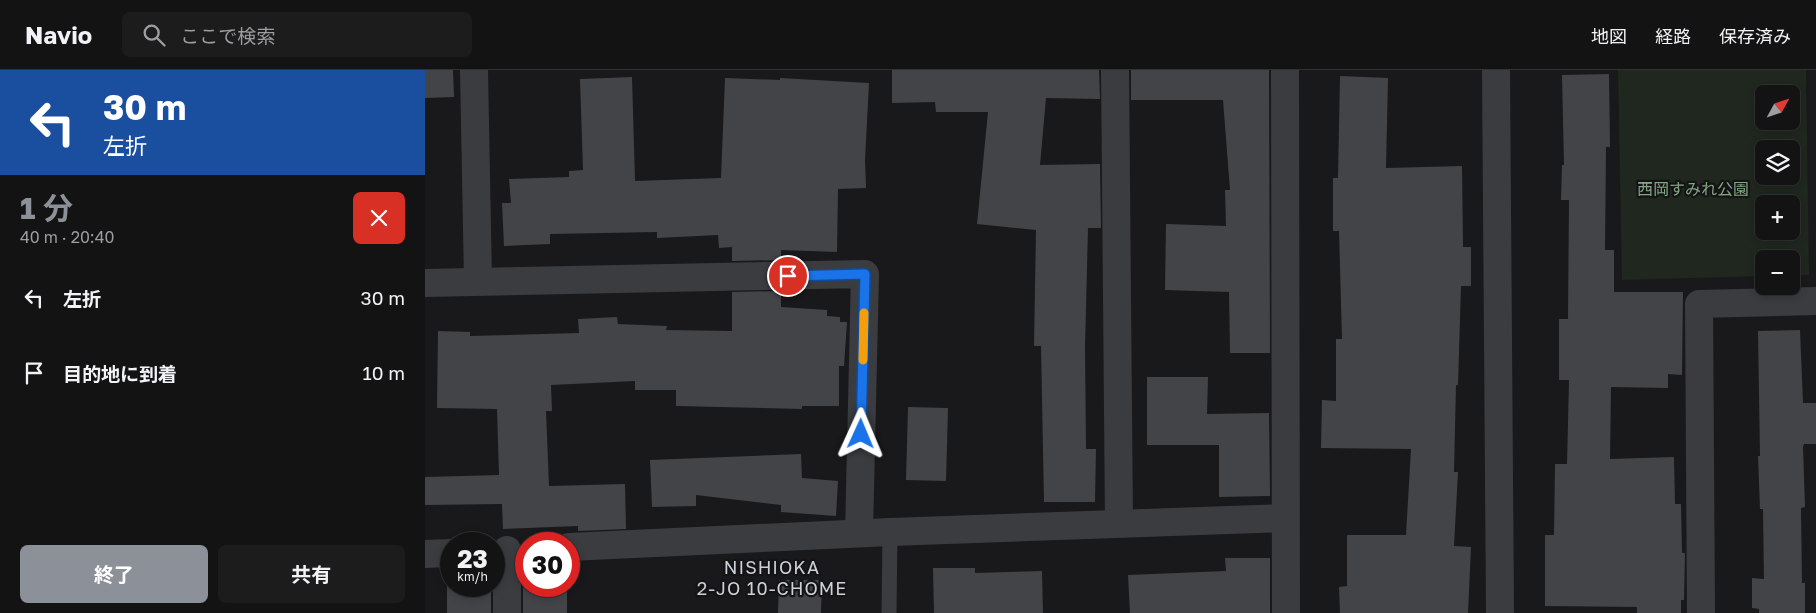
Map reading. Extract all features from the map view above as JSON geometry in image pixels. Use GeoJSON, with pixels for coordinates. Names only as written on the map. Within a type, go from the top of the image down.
{"type":"FeatureCollection","features":[{"type":"Feature","properties":{"kind":"street"},"geometry":{"type":"LineString","coordinates":[[475,70],[478,281]]}},
{"type":"Feature","properties":{"kind":"street"},"geometry":{"type":"LineString","coordinates":[[1115,70],[1119,523]]}},
{"type":"Feature","properties":{"kind":"street"},"geometry":{"type":"LineString","coordinates":[[1285,70],[1285,613]]}},
{"type":"Feature","properties":{"kind":"street"},"geometry":{"type":"LineString","coordinates":[[1496,70],[1500,613]]}},
{"type":"Feature","properties":{"kind":"street"},"geometry":{"type":"LineString","coordinates":[[425,283],[865,274],[859,533]]}},
{"type":"Feature","properties":{"kind":"street"},"geometry":{"type":"LineString","coordinates":[[1701,613],[1699,304],[1816,301]]}},
{"type":"Feature","properties":{"kind":"street"},"geometry":{"type":"LineString","coordinates":[[580,546],[859,533],[1284,518]]}},
{"type":"Feature","properties":{"kind":"street"},"geometry":{"type":"LineString","coordinates":[[507,613],[509,550]]}},
{"type":"Feature","properties":{"kind":"street"},"geometry":{"type":"LineString","coordinates":[[425,554],[440,553]]}},
{"type":"Feature","properties":{"kind":"lane"},"geometry":{"type":"LineString","coordinates":[[889,613],[890,532]]}},
{"type":"Feature","properties":{"kind":"green space","name":"西岡すみれ公園"},"geometry":{"type":"Polygon","coordinates":[[[1618,70],[1806,70],[1809,275],[1800,275],[1800,250],[1755,250],[1755,276],[1622,280],[1618,70]]]}},
{"type":"Feature","properties":{"kind":"building"},"geometry":{"type":"Polygon","coordinates":[[[425,70],[453,70],[454,97],[425,98],[425,70]]]}},
{"type":"Feature","properties":{"kind":"building"},"geometry":{"type":"Polygon","coordinates":[[[892,70],[1099,70],[1100,99],[1046,98],[1040,165],[1100,164],[1101,228],[1088,228],[1085,347],[1086,449],[1096,449],[1095,502],[1044,502],[1041,346],[1034,346],[1036,230],[977,224],[988,112],[936,112],[935,102],[892,103],[892,70]]]}},
{"type":"Feature","properties":{"kind":"building"},"geometry":{"type":"Polygon","coordinates":[[[1131,70],[1269,70],[1270,353],[1230,353],[1229,292],[1165,290],[1166,224],[1226,226],[1225,190],[1230,190],[1223,100],[1131,100],[1131,70]]]}},
{"type":"Feature","properties":{"kind":"building"},"geometry":{"type":"Polygon","coordinates":[[[1609,74],[1610,147],[1606,147],[1605,250],[1614,250],[1614,292],[1683,292],[1682,375],[1668,374],[1668,388],[1611,387],[1610,459],[1674,457],[1675,504],[1681,504],[1682,553],[1685,553],[1684,600],[1681,600],[1681,613],[1637,613],[1637,607],[1545,606],[1545,535],[1554,535],[1555,464],[1567,464],[1569,380],[1559,380],[1559,319],[1568,319],[1569,200],[1561,200],[1562,165],[1564,165],[1562,75],[1609,74]]]}},
{"type":"Feature","properties":{"kind":"building"},"geometry":{"type":"Polygon","coordinates":[[[1340,76],[1388,78],[1386,168],[1462,166],[1463,247],[1471,247],[1471,286],[1461,286],[1458,385],[1456,385],[1454,472],[1458,472],[1454,546],[1471,547],[1468,613],[1340,613],[1339,587],[1347,586],[1347,535],[1406,535],[1411,449],[1321,448],[1322,400],[1336,401],[1336,339],[1342,339],[1339,231],[1333,231],[1333,178],[1338,178],[1340,76]]]}},
{"type":"Feature","properties":{"kind":"building"},"geometry":{"type":"Polygon","coordinates":[[[632,77],[635,181],[721,178],[725,78],[780,80],[780,78],[869,83],[865,160],[866,188],[838,189],[837,252],[781,250],[781,260],[732,261],[732,247],[719,248],[718,235],[657,238],[657,232],[550,234],[550,244],[504,246],[502,203],[511,203],[509,179],[569,177],[569,171],[583,170],[580,79],[632,77]]]}},
{"type":"Feature","properties":{"kind":"building"},"geometry":{"type":"Polygon","coordinates":[[[781,291],[781,307],[827,310],[827,316],[840,317],[840,322],[847,322],[844,366],[839,366],[839,406],[802,406],[802,409],[676,406],[676,390],[635,390],[635,381],[551,385],[552,411],[546,411],[549,486],[625,484],[626,529],[578,531],[578,526],[503,529],[502,504],[425,505],[425,477],[499,475],[497,409],[437,408],[438,331],[470,332],[470,336],[579,333],[578,319],[617,317],[618,324],[667,326],[666,330],[732,331],[732,292],[781,291]]]}},
{"type":"Feature","properties":{"kind":"building"},"geometry":{"type":"Polygon","coordinates":[[[1800,330],[1803,403],[1816,403],[1816,444],[1804,444],[1803,447],[1805,507],[1801,508],[1802,583],[1805,583],[1805,613],[1759,613],[1759,609],[1752,608],[1752,578],[1764,579],[1763,509],[1760,509],[1758,456],[1760,456],[1758,331],[1800,330]]]}},
{"type":"Feature","properties":{"kind":"building"},"geometry":{"type":"Polygon","coordinates":[[[1147,377],[1208,377],[1207,414],[1269,413],[1270,496],[1219,497],[1219,445],[1147,445],[1147,377]]]}},
{"type":"Feature","properties":{"kind":"building"},"geometry":{"type":"Polygon","coordinates":[[[908,407],[948,408],[946,481],[906,480],[908,407]]]}},
{"type":"Feature","properties":{"kind":"building"},"geometry":{"type":"Polygon","coordinates":[[[801,454],[802,478],[838,481],[836,516],[781,512],[781,505],[696,495],[696,506],[652,507],[650,460],[801,454]]]}},
{"type":"Feature","properties":{"kind":"building"},"geometry":{"type":"Polygon","coordinates":[[[1225,558],[1270,558],[1270,613],[1130,613],[1128,575],[1226,571],[1225,558]]]}},
{"type":"Feature","properties":{"kind":"building"},"geometry":{"type":"Polygon","coordinates":[[[933,568],[975,568],[975,573],[1042,571],[1043,613],[934,613],[933,568]]]}},
{"type":"Feature","properties":{"kind":"building"},"geometry":{"type":"Polygon","coordinates":[[[779,580],[822,580],[821,613],[778,613],[779,580]]]}},
{"type":"Feature","properties":{"kind":"building"},"geometry":{"type":"Polygon","coordinates":[[[447,597],[491,597],[491,613],[447,613],[447,597]]]}},
{"type":"Feature","properties":{"kind":"building"},"geometry":{"type":"Polygon","coordinates":[[[523,597],[567,597],[567,613],[523,613],[523,597]]]}},
{"type":"Feature","properties":{"kind":"slow traffic"},"geometry":{"type":"LineString","coordinates":[[863,360],[864,313]]}},
{"type":"Feature","properties":{"kind":"district","name":"NISHIOKA 2-JO 10-CHOME"},"geometry":{"type":"Point","coordinates":[772,577]}},
{"type":"Feature","properties":{"kind":"route"},"geometry":{"type":"LineString","coordinates":[[788,276],[865,274],[861,434]]}}]}
